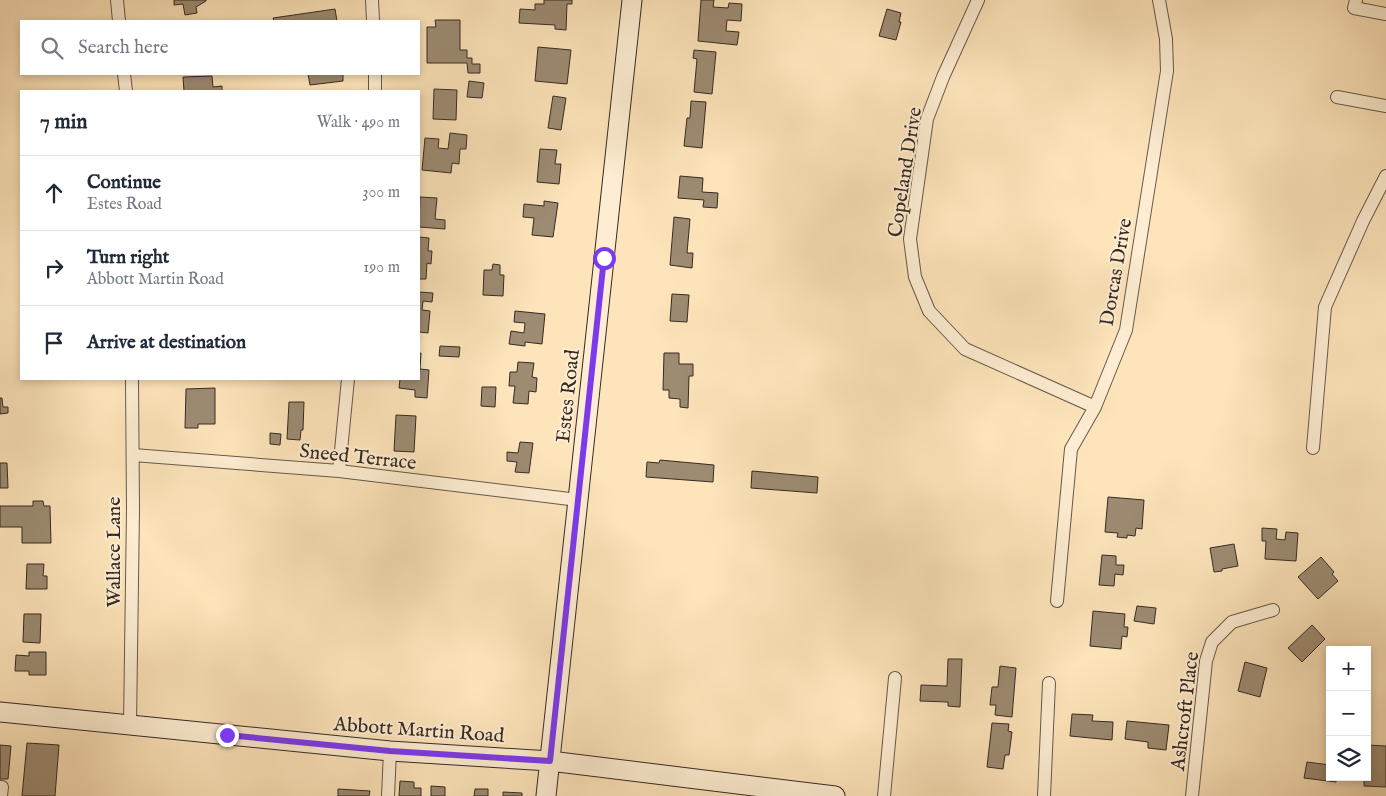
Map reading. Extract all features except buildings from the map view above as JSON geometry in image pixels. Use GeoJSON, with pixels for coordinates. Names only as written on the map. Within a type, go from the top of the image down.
{"type":"FeatureCollection","features":[{"type":"Feature","properties":{"kind":"main road","name":"Estes Road"},"geometry":{"type":"LineString","coordinates":[[546,796],[632,0]]}},
{"type":"Feature","properties":{"kind":"main road","name":"Abbott Martin Road"},"geometry":{"type":"LineString","coordinates":[[0,712],[390,751],[550,761],[834,796]]}},
{"type":"Feature","properties":{"kind":"street"},"geometry":{"type":"LineString","coordinates":[[117,0],[119,20]]}},
{"type":"Feature","properties":{"kind":"street"},"geometry":{"type":"LineString","coordinates":[[372,0],[373,20]]}},
{"type":"Feature","properties":{"kind":"street","name":"Copeland Drive"},"geometry":{"type":"LineString","coordinates":[[978,0],[943,77],[927,118],[910,239],[915,277],[929,311],[965,349],[1095,407]]}},
{"type":"Feature","properties":{"kind":"street","name":"Dorcas Drive"},"geometry":{"type":"LineString","coordinates":[[1057,601],[1071,449],[1095,407],[1126,330],[1167,71],[1166,39],[1159,0]]}},
{"type":"Feature","properties":{"kind":"street"},"geometry":{"type":"LineString","coordinates":[[1356,0],[1354,8],[1386,14]]}},
{"type":"Feature","properties":{"kind":"street"},"geometry":{"type":"LineString","coordinates":[[124,75],[126,90]]}},
{"type":"Feature","properties":{"kind":"street"},"geometry":{"type":"LineString","coordinates":[[375,75],[375,90]]}},
{"type":"Feature","properties":{"kind":"street"},"geometry":{"type":"LineString","coordinates":[[1337,97],[1386,106]]}},
{"type":"Feature","properties":{"kind":"street"},"geometry":{"type":"LineString","coordinates":[[1313,448],[1325,307],[1363,221],[1386,176]]}},
{"type":"Feature","properties":{"kind":"street","name":"Wallace Lane"},"geometry":{"type":"LineString","coordinates":[[130,725],[132,380]]}},
{"type":"Feature","properties":{"kind":"street"},"geometry":{"type":"LineString","coordinates":[[339,471],[348,380]]}},
{"type":"Feature","properties":{"kind":"street","name":"Sneed Terrace"},"geometry":{"type":"LineString","coordinates":[[133,455],[339,471],[578,500]]}},
{"type":"Feature","properties":{"kind":"street","name":"Ashcroft Place"},"geometry":{"type":"LineString","coordinates":[[1192,796],[1206,661],[1212,642],[1232,622],[1272,610]]}},
{"type":"Feature","properties":{"kind":"street"},"geometry":{"type":"LineString","coordinates":[[884,796],[895,678]]}},
{"type":"Feature","properties":{"kind":"street"},"geometry":{"type":"LineString","coordinates":[[1044,796],[1049,683]]}},
{"type":"Feature","properties":{"kind":"street"},"geometry":{"type":"LineString","coordinates":[[388,796],[390,751]]}},
{"type":"Feature","properties":{"kind":"street"},"geometry":{"type":"LineString","coordinates":[[0,787],[2,787],[1,796]]}},
{"type":"Feature","properties":{"kind":"route"},"geometry":{"type":"LineString","coordinates":[[227,735],[390,751],[550,761],[604,258]]}}]}
